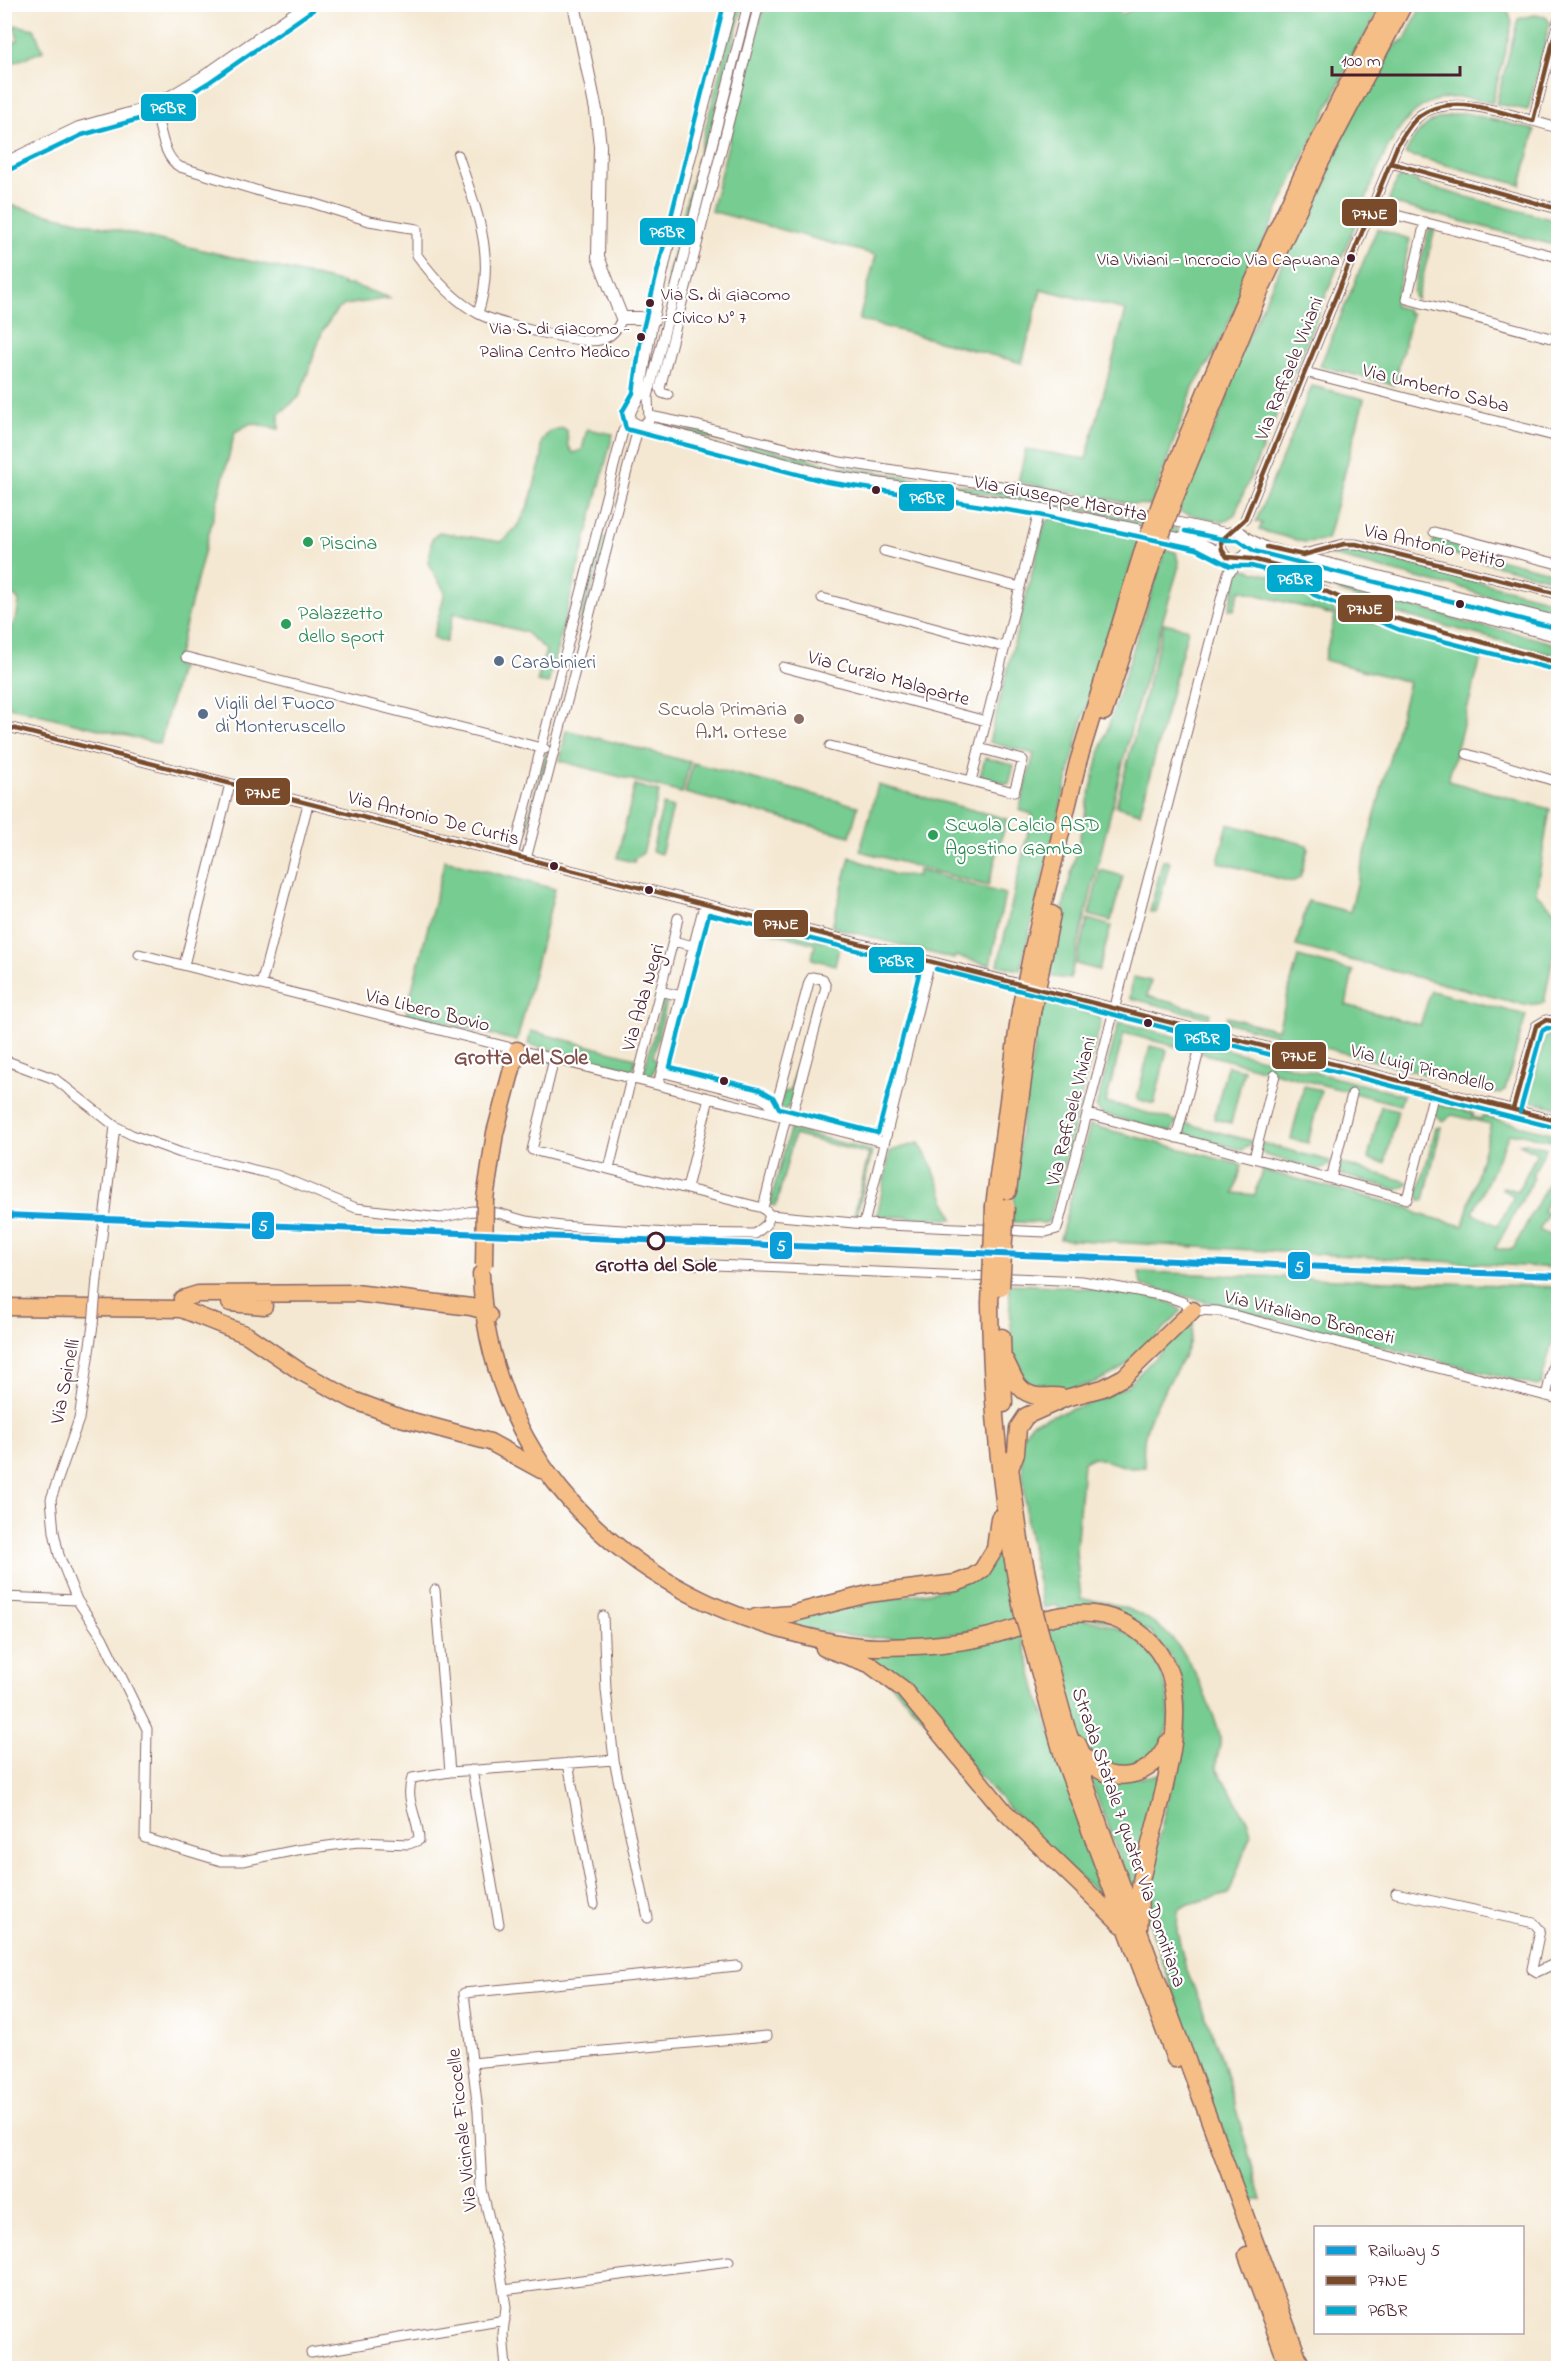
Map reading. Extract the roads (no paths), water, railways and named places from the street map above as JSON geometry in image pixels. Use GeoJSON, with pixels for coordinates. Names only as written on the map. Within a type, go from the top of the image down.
{"type":"FeatureCollection","features":[{"type":"Feature","properties":{"kind":"highway","name":"Strada Statale 7 quater Via Domitiana"},"geometry":{"type":"LineString","coordinates":[[1302,2368],[1133,1930],[1064,1760],[1003,1508],[991,1375],[1000,1207],[1026,1011],[1038,953],[1088,766],[1150,548],[1214,369],[1308,161],[1390,4]]}},
{"type":"Feature","properties":{"kind":"highway","name":"Strada Statale 7 quater Via Domitiana"},"geometry":{"type":"LineString","coordinates":[[1167,504],[1317,169],[1404,4]]}},
{"type":"Feature","properties":{"kind":"highway"},"geometry":{"type":"LineString","coordinates":[[459,1305],[474,1295],[482,1270],[485,1199],[495,1133],[517,1050]]}},
{"type":"Feature","properties":{"kind":"highway"},"geometry":{"type":"LineString","coordinates":[[482,1270],[488,1274],[488,1316],[506,1385],[545,1471],[597,1528],[631,1558],[678,1589],[743,1619],[797,1634],[874,1647],[936,1646],[988,1636],[1063,1615],[1081,1613],[1107,1616],[1136,1630],[1150,1642],[1164,1661],[1175,1696],[1175,1736],[1141,1882],[1133,1930]]}},
{"type":"Feature","properties":{"kind":"highway"},"geometry":{"type":"LineString","coordinates":[[181,1304],[198,1294],[355,1293],[459,1305],[488,1316]]}},
{"type":"Feature","properties":{"kind":"highway"},"geometry":{"type":"LineString","coordinates":[[4,1297],[264,1306]]}},
{"type":"Feature","properties":{"kind":"highway","name":"Strada Statale 7 quater Via Domitiana"},"geometry":{"type":"LineString","coordinates":[[996,1303],[1010,1470],[1029,1614]]}},
{"type":"Feature","properties":{"kind":"highway"},"geometry":{"type":"LineString","coordinates":[[4,1307],[181,1304],[248,1335],[301,1372],[361,1403],[400,1418],[490,1443],[545,1471]]}},
{"type":"Feature","properties":{"kind":"highway"},"geometry":{"type":"LineString","coordinates":[[1010,1470],[1016,1453],[1015,1438],[1023,1420],[1036,1410],[1066,1398],[1103,1388],[1124,1377],[1193,1310]]}},
{"type":"Feature","properties":{"kind":"highway"},"geometry":{"type":"LineString","coordinates":[[1002,1354],[1014,1379],[1023,1390],[1037,1396],[1066,1398]]}},
{"type":"Feature","properties":{"kind":"highway"},"geometry":{"type":"LineString","coordinates":[[490,1443],[503,1441],[511,1436],[519,1418]]}},
{"type":"Feature","properties":{"kind":"highway"},"geometry":{"type":"LineString","coordinates":[[519,1418],[565,1492]]}},
{"type":"Feature","properties":{"kind":"highway"},"geometry":{"type":"LineString","coordinates":[[743,1619],[791,1614],[868,1593],[956,1583],[972,1577],[982,1570],[995,1549],[1003,1508]]}},
{"type":"Feature","properties":{"kind":"highway"},"geometry":{"type":"LineString","coordinates":[[797,1634],[820,1647],[869,1664],[903,1689],[1005,1812],[1133,1930]]}},
{"type":"Feature","properties":{"kind":"highway","name":"Strada Statale 7 quater Via Domitiana"},"geometry":{"type":"LineString","coordinates":[[1034,1634],[1133,1930],[1289,2368]]}},
{"type":"Feature","properties":{"kind":"highway"},"geometry":{"type":"LineString","coordinates":[[1066,1726],[1076,1737],[1080,1750],[1092,1765],[1109,1774],[1126,1776],[1148,1770],[1156,1763],[1163,1753],[1175,1719]]}},
{"type":"Feature","properties":{"kind":"street"},"geometry":{"type":"LineString","coordinates":[[4,164],[79,128],[154,107],[204,77],[309,4]]}},
{"type":"Feature","properties":{"kind":"street"},"geometry":{"type":"LineString","coordinates":[[574,4],[596,110],[600,146],[598,257],[622,318]]}},
{"type":"Feature","properties":{"kind":"street"},"geometry":{"type":"LineString","coordinates":[[513,856],[623,431],[630,420],[629,414],[640,396],[648,339],[732,4]]}},
{"type":"Feature","properties":{"kind":"street"},"geometry":{"type":"LineString","coordinates":[[526,859],[636,436],[646,420],[648,397],[661,342],[748,4]]}},
{"type":"Feature","properties":{"kind":"street"},"geometry":{"type":"LineString","coordinates":[[668,395],[660,392],[660,388],[759,4]]}},
{"type":"Feature","properties":{"kind":"street"},"geometry":{"type":"LineString","coordinates":[[1533,122],[1558,21]]}},
{"type":"Feature","properties":{"kind":"street","name":"Via Raffaele Viviani"},"geometry":{"type":"LineString","coordinates":[[1239,534],[1239,523],[1245,519],[1391,163],[1407,130],[1418,117],[1434,109],[1470,105],[1558,128]]}},
{"type":"Feature","properties":{"kind":"street"},"geometry":{"type":"LineString","coordinates":[[154,107],[167,154],[172,162],[180,167],[256,191],[309,202],[369,221],[417,229],[417,255],[453,296],[478,314],[527,328],[597,341],[613,333],[622,318]]}},
{"type":"Feature","properties":{"kind":"street"},"geometry":{"type":"LineString","coordinates":[[458,155],[484,235],[484,285],[478,314]]}},
{"type":"Feature","properties":{"kind":"street"},"geometry":{"type":"LineString","coordinates":[[1391,163],[1558,209]]}},
{"type":"Feature","properties":{"kind":"street"},"geometry":{"type":"LineString","coordinates":[[1373,209],[1558,257]]}},
{"type":"Feature","properties":{"kind":"street"},"geometry":{"type":"LineString","coordinates":[[1425,222],[1407,298],[1558,340]]}},
{"type":"Feature","properties":{"kind":"street"},"geometry":{"type":"LineString","coordinates":[[622,318],[653,321]]}},
{"type":"Feature","properties":{"kind":"street"},"geometry":{"type":"LineString","coordinates":[[648,339],[661,342]]}},
{"type":"Feature","properties":{"kind":"street","name":"Via Umberto Saba"},"geometry":{"type":"LineString","coordinates":[[1305,372],[1558,437]]}},
{"type":"Feature","properties":{"kind":"street"},"geometry":{"type":"LineString","coordinates":[[633,408],[642,406],[646,420]]}},
{"type":"Feature","properties":{"kind":"street"},"geometry":{"type":"LineString","coordinates":[[630,420],[646,420]]}},
{"type":"Feature","properties":{"kind":"street","name":"Via Giuseppe Marotta"},"geometry":{"type":"LineString","coordinates":[[646,420],[829,475],[1040,508],[1199,542],[1232,557],[1298,570],[1558,637]]}},
{"type":"Feature","properties":{"kind":"street","name":"Via Giuseppe Marotta"},"geometry":{"type":"LineString","coordinates":[[646,420],[699,426],[840,462],[1041,492],[1239,534],[1256,544],[1558,621]]}},
{"type":"Feature","properties":{"kind":"street"},"geometry":{"type":"LineString","coordinates":[[610,483],[624,487]]}},
{"type":"Feature","properties":{"kind":"street","name":"Via Curzio Malaparte"},"geometry":{"type":"LineString","coordinates":[[971,781],[1040,508]]}},
{"type":"Feature","properties":{"kind":"street"},"geometry":{"type":"LineString","coordinates":[[597,530],[611,534]]}},
{"type":"Feature","properties":{"kind":"street"},"geometry":{"type":"LineString","coordinates":[[1434,532],[1558,564]]}},
{"type":"Feature","properties":{"kind":"street"},"geometry":{"type":"LineString","coordinates":[[1239,534],[1250,547],[1232,557],[1221,545],[1239,534]]}},
{"type":"Feature","properties":{"kind":"street","name":"Via Antonio Petito"},"geometry":{"type":"LineString","coordinates":[[1303,555],[1344,544],[1356,544],[1558,594]]}},
{"type":"Feature","properties":{"kind":"street"},"geometry":{"type":"LineString","coordinates":[[884,551],[1020,587]]}},
{"type":"Feature","properties":{"kind":"street","name":"Via Raffaele Viviani"},"geometry":{"type":"LineString","coordinates":[[554,1059],[532,1150],[687,1188],[766,1211],[864,1224],[1054,1231],[1059,1226],[1228,573],[1233,569],[1232,557]]}},
{"type":"Feature","properties":{"kind":"street"},"geometry":{"type":"LineString","coordinates":[[1298,570],[1306,580],[1318,588],[1373,612],[1558,663]]}},
{"type":"Feature","properties":{"kind":"street"},"geometry":{"type":"LineString","coordinates":[[822,598],[1004,647]]}},
{"type":"Feature","properties":{"kind":"street"},"geometry":{"type":"LineString","coordinates":[[573,626],[586,629]]}},
{"type":"Feature","properties":{"kind":"street"},"geometry":{"type":"LineString","coordinates":[[186,657],[554,751]]}},
{"type":"Feature","properties":{"kind":"street","name":"Via Curzio Malaparte"},"geometry":{"type":"LineString","coordinates":[[783,667],[986,721]]}},
{"type":"Feature","properties":{"kind":"street"},"geometry":{"type":"LineString","coordinates":[[559,677],[573,681]]}},
{"type":"Feature","properties":{"kind":"street","name":"Via Antonio De Curtis"},"geometry":{"type":"LineString","coordinates":[[4,726],[930,961]]}},
{"type":"Feature","properties":{"kind":"street"},"geometry":{"type":"LineString","coordinates":[[830,746],[1014,792],[1023,760],[979,748]]}},
{"type":"Feature","properties":{"kind":"street"},"geometry":{"type":"LineString","coordinates":[[1467,754],[1558,782]]}},
{"type":"Feature","properties":{"kind":"street"},"geometry":{"type":"LineString","coordinates":[[184,965],[230,784]]}},
{"type":"Feature","properties":{"kind":"street"},"geometry":{"type":"LineString","coordinates":[[261,985],[308,804]]}},
{"type":"Feature","properties":{"kind":"street","name":"Via Ada Negri"},"geometry":{"type":"LineString","coordinates":[[658,1085],[704,905]]}},
{"type":"Feature","properties":{"kind":"street"},"geometry":{"type":"LineString","coordinates":[[673,940],[678,918]]}},
{"type":"Feature","properties":{"kind":"street","name":"Via Ada Negri"},"geometry":{"type":"LineString","coordinates":[[609,1169],[673,940],[694,946]]}},
{"type":"Feature","properties":{"kind":"street","name":"Via Libero Bovio"},"geometry":{"type":"LineString","coordinates":[[139,954],[883,1142]]}},
{"type":"Feature","properties":{"kind":"street"},"geometry":{"type":"LineString","coordinates":[[864,1224],[930,961]]}},
{"type":"Feature","properties":{"kind":"street","name":"Via Luigi Pirandello"},"geometry":{"type":"LineString","coordinates":[[930,961],[1115,1006],[1558,1121]]}},
{"type":"Feature","properties":{"kind":"street"},"geometry":{"type":"LineString","coordinates":[[4,1060],[55,1079],[115,1126],[181,1153],[276,1175],[356,1208],[441,1218],[481,1212],[505,1214],[526,1221],[609,1230],[744,1234],[758,1232],[767,1224],[766,1211],[789,1118],[826,987],[819,976],[810,979],[774,1114]]}},
{"type":"Feature","properties":{"kind":"street"},"geometry":{"type":"LineString","coordinates":[[660,991],[681,996]]}},
{"type":"Feature","properties":{"kind":"street"},"geometry":{"type":"LineString","coordinates":[[1513,1109],[1536,1026],[1546,1020],[1558,1022]]}},
{"type":"Feature","properties":{"kind":"street"},"geometry":{"type":"LineString","coordinates":[[798,1026],[814,1030]]}},
{"type":"Feature","properties":{"kind":"street"},"geometry":{"type":"LineString","coordinates":[[1176,1138],[1198,1055]]}},
{"type":"Feature","properties":{"kind":"street"},"geometry":{"type":"LineString","coordinates":[[661,1072],[763,1099],[774,1114]]}},
{"type":"Feature","properties":{"kind":"street"},"geometry":{"type":"LineString","coordinates":[[1254,1158],[1275,1074]]}},
{"type":"Feature","properties":{"kind":"street"},"geometry":{"type":"LineString","coordinates":[[1088,1114],[1407,1199],[1435,1089]]}},
{"type":"Feature","properties":{"kind":"street"},"geometry":{"type":"LineString","coordinates":[[1330,1179],[1352,1094]]}},
{"type":"Feature","properties":{"kind":"street"},"geometry":{"type":"LineString","coordinates":[[687,1188],[709,1098]]}},
{"type":"Feature","properties":{"kind":"street","name":"Via Spinelli"},"geometry":{"type":"LineString","coordinates":[[115,1126],[93,1325],[79,1419],[51,1499],[59,1555],[77,1600],[102,1637],[147,1729],[145,1838],[221,1861],[243,1861],[297,1850],[358,1842],[409,1844],[419,1840],[419,1832],[410,1808],[409,1788],[412,1778],[450,1772]]}},
{"type":"Feature","properties":{"kind":"street","name":"Via Vitaliano Brancati"},"geometry":{"type":"LineString","coordinates":[[693,1264],[1082,1281],[1165,1296],[1183,1302],[1193,1310],[1218,1311],[1558,1399]]}},
{"type":"Feature","properties":{"kind":"street"},"geometry":{"type":"LineString","coordinates":[[1546,1396],[1558,1346]]}},
{"type":"Feature","properties":{"kind":"street"},"geometry":{"type":"LineString","coordinates":[[435,1590],[450,1772],[614,1760]]}},
{"type":"Feature","properties":{"kind":"street"},"geometry":{"type":"LineString","coordinates":[[4,1597],[77,1600]]}},
{"type":"Feature","properties":{"kind":"street"},"geometry":{"type":"LineString","coordinates":[[603,1616],[606,1690],[614,1760],[648,1918]]}},
{"type":"Feature","properties":{"kind":"street"},"geometry":{"type":"LineString","coordinates":[[568,1763],[594,1904]]}},
{"type":"Feature","properties":{"kind":"street"},"geometry":{"type":"LineString","coordinates":[[472,1770],[499,1924]]}},
{"type":"Feature","properties":{"kind":"street"},"geometry":{"type":"LineString","coordinates":[[1396,1893],[1534,1923],[1540,1930],[1532,1970],[1537,1972],[1558,1962]]}},
{"type":"Feature","properties":{"kind":"street","name":"Via Vicinale Ficocelle"},"geometry":{"type":"LineString","coordinates":[[506,2368],[503,2334],[504,2290],[482,2189],[464,1993],[737,1966]]}},
{"type":"Feature","properties":{"kind":"street"},"geometry":{"type":"LineString","coordinates":[[472,2063],[767,2036]]}},
{"type":"Feature","properties":{"kind":"street"},"geometry":{"type":"LineString","coordinates":[[504,2290],[729,2261]]}},
{"type":"Feature","properties":{"kind":"street"},"geometry":{"type":"LineString","coordinates":[[311,2352],[504,2320]]}},
{"type":"Feature","properties":{"kind":"rail line","name":"5"},"geometry":{"type":"LineString","coordinates":[[4,1215],[1558,1276]]}},
{"type":"Feature","properties":{"kind":"place","name":"Via Viviani - Incrocio Via Capuana"},"geometry":{"type":"Point","coordinates":[1351,258]}},
{"type":"Feature","properties":{"kind":"place","name":"Via S. di Giacomo - Civico N° 7"},"geometry":{"type":"Point","coordinates":[650,303]}},
{"type":"Feature","properties":{"kind":"place","name":"Via S. di Giacomo - Palina Centro Medico"},"geometry":{"type":"Point","coordinates":[641,337]}},
{"type":"Feature","properties":{"kind":"place","name":"Piscina"},"geometry":{"type":"Point","coordinates":[308,542]}},
{"type":"Feature","properties":{"kind":"place","name":"Palazzetto dello sport"},"geometry":{"type":"Point","coordinates":[286,624]}},
{"type":"Feature","properties":{"kind":"place","name":"Carabinieri"},"geometry":{"type":"Point","coordinates":[499,661]}},
{"type":"Feature","properties":{"kind":"place","name":"Vigili del Fuoco di Monteruscello"},"geometry":{"type":"Point","coordinates":[203,714]}},
{"type":"Feature","properties":{"kind":"place","name":"Scuola Primaria A.M. Ortese"},"geometry":{"type":"Point","coordinates":[799,719]}},
{"type":"Feature","properties":{"kind":"place","name":"Scuola Calcio ASD Agostino Gamba"},"geometry":{"type":"Point","coordinates":[933,835]}},
{"type":"Feature","properties":{"kind":"place","name":"Grotta del Sole"},"geometry":{"type":"Point","coordinates":[656,1241]}},
{"type":"Feature","properties":{"kind":"district","name":"Grotta del Sole"},"geometry":{"type":"Point","coordinates":[521,1056]}}]}
